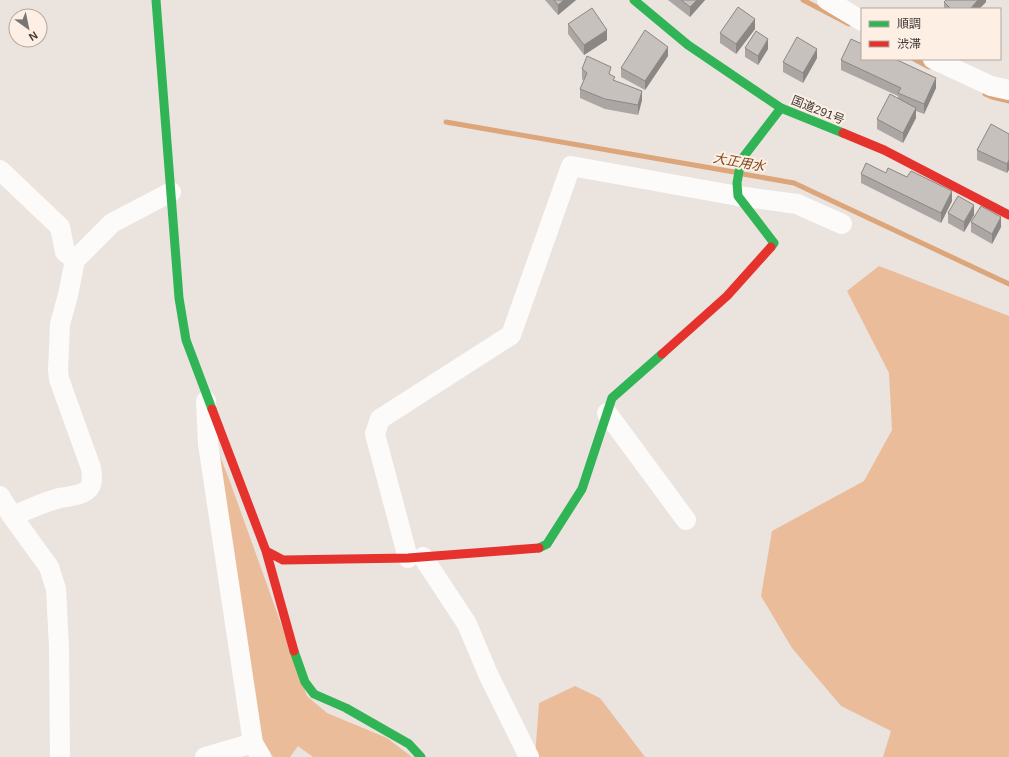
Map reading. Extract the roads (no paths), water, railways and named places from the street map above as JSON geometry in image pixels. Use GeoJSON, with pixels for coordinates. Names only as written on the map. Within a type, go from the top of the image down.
{"type":"FeatureCollection","features":[{"type":"Feature","properties":{"kind":"main road"},"geometry":{"type":"LineString","coordinates":[[156,0],[179,298],[186,340],[266,551],[290,638],[305,682],[314,694],[346,708],[409,744],[421,757]]}},
{"type":"Feature","properties":{"kind":"main road","name":"国道291号"},"geometry":{"type":"LineString","coordinates":[[634,0],[688,45],[781,108],[884,150],[1009,215]]}},
{"type":"Feature","properties":{"kind":"main road"},"geometry":{"type":"LineString","coordinates":[[266,551],[283,560],[416,558],[538,548],[547,544],[582,489],[612,398],[727,296],[774,243],[737,190],[741,160],[781,108]]}},
{"type":"Feature","properties":{"kind":"street"},"geometry":{"type":"LineString","coordinates":[[828,0],[861,21]]}},
{"type":"Feature","properties":{"kind":"street"},"geometry":{"type":"LineString","coordinates":[[935,60],[991,86],[1009,90]]}},
{"type":"Feature","properties":{"kind":"street"},"geometry":{"type":"LineString","coordinates":[[529,757],[488,674],[467,624],[416,558],[375,434],[380,419],[511,335],[571,166],[737,190],[797,204],[842,224]]}},
{"type":"Feature","properties":{"kind":"street"},"geometry":{"type":"LineString","coordinates":[[0,170],[60,227],[65,252],[75,260]]}},
{"type":"Feature","properties":{"kind":"street"},"geometry":{"type":"LineString","coordinates":[[12,516],[56,499],[82,494],[87,491],[91,485],[91,468],[59,378],[58,370],[60,324],[75,260],[112,223],[171,192]]}},
{"type":"Feature","properties":{"kind":"street"},"geometry":{"type":"LineString","coordinates":[[205,387],[208,444],[257,750],[205,757]]}},
{"type":"Feature","properties":{"kind":"street"},"geometry":{"type":"LineString","coordinates":[[607,413],[686,520]]}},
{"type":"Feature","properties":{"kind":"street"},"geometry":{"type":"LineString","coordinates":[[0,496],[12,516],[49,567],[56,589],[59,647],[60,757]]}},
{"type":"Feature","properties":{"kind":"waterway"},"geometry":{"type":"LineString","coordinates":[[803,0],[849,24]]}},
{"type":"Feature","properties":{"kind":"waterway"},"geometry":{"type":"LineString","coordinates":[[916,60],[929,67]]}},
{"type":"Feature","properties":{"kind":"waterway"},"geometry":{"type":"LineString","coordinates":[[985,94],[1009,101]]}},
{"type":"Feature","properties":{"kind":"waterway","name":"大正用水"},"geometry":{"type":"LineString","coordinates":[[446,122],[734,172]]}},
{"type":"Feature","properties":{"kind":"waterway","name":"大正用水"},"geometry":{"type":"LineString","coordinates":[[743,174],[794,183],[1009,284]]}}]}
